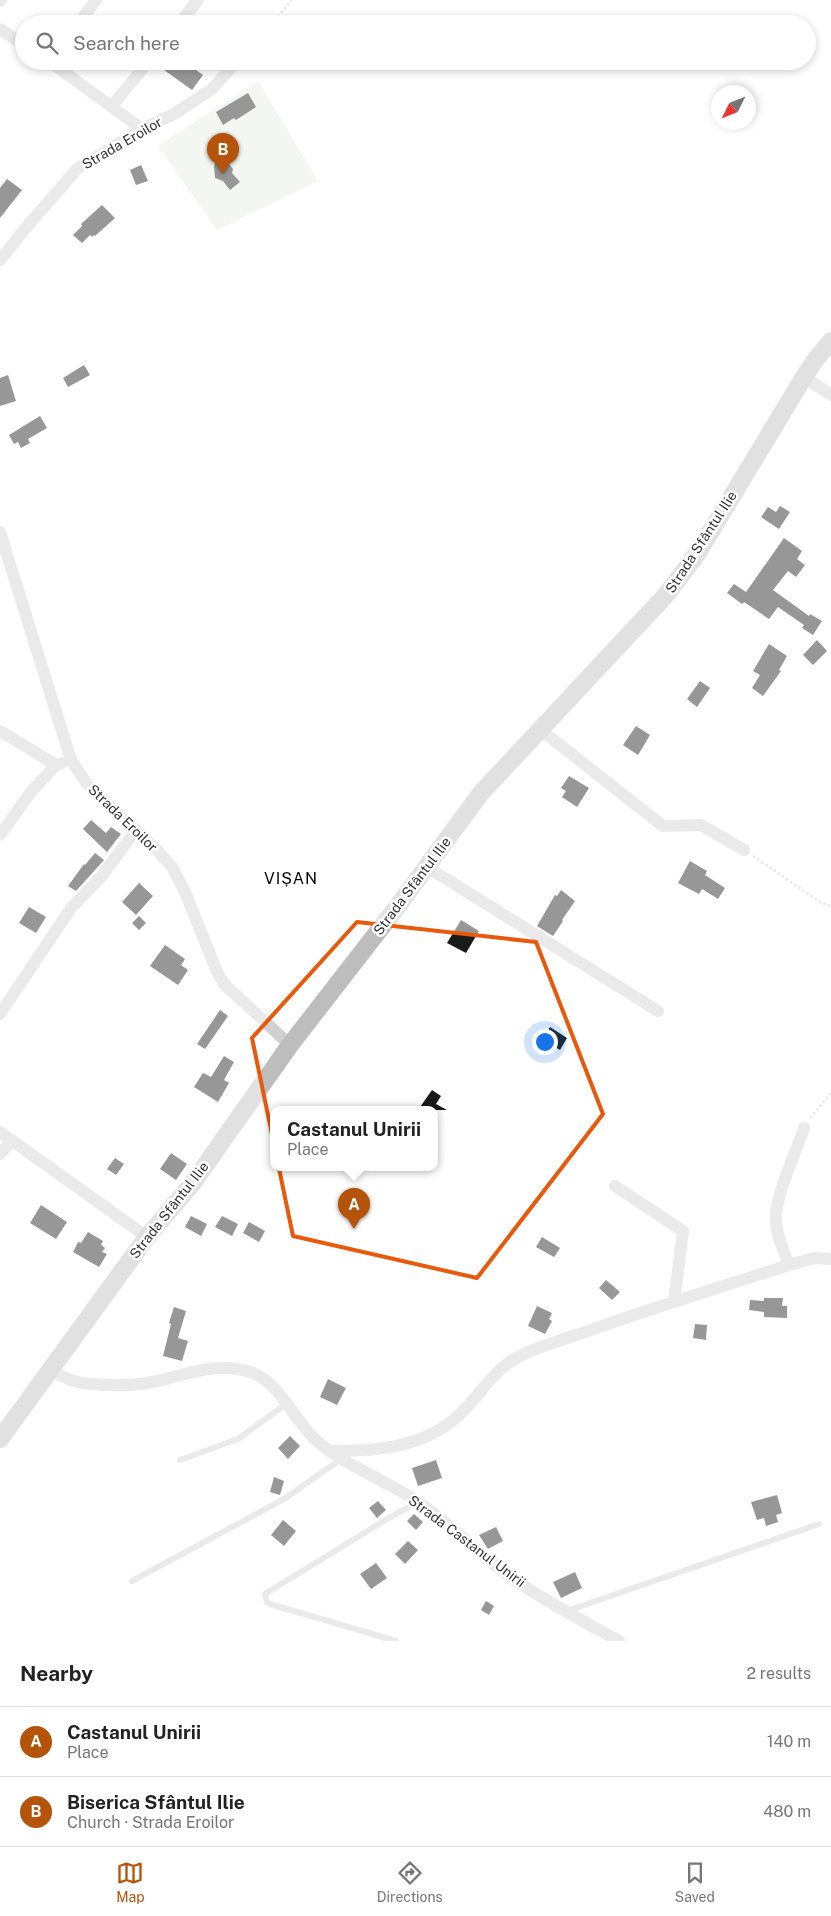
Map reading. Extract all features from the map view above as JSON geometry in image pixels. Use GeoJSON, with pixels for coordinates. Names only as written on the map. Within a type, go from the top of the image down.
{"type":"FeatureCollection","features":[{"type":"Feature","properties":{"kind":"street"},"geometry":{"type":"LineString","coordinates":[[85,15],[96,0]]}},
{"type":"Feature","properties":{"kind":"street"},"geometry":{"type":"LineString","coordinates":[[186,15],[198,0]]}},
{"type":"Feature","properties":{"kind":"street"},"geometry":{"type":"LineString","coordinates":[[0,29],[15,39]]}},
{"type":"Feature","properties":{"kind":"street"},"geometry":{"type":"LineString","coordinates":[[62,70],[142,129]]}},
{"type":"Feature","properties":{"kind":"street"},"geometry":{"type":"LineString","coordinates":[[112,106],[142,70]]}},
{"type":"Feature","properties":{"kind":"street","name":"Strada Eroilor"},"geometry":{"type":"LineString","coordinates":[[0,260],[35,216],[78,169],[142,129],[174,114],[212,89],[229,70]]}},
{"type":"Feature","properties":{"kind":"street","name":"Strada Sfântul Ilie"},"geometry":{"type":"LineString","coordinates":[[0,1439],[147,1237],[192,1184],[290,1045],[427,867],[481,793],[671,588],[697,554],[804,377],[831,342]]}},
{"type":"Feature","properties":{"kind":"street"},"geometry":{"type":"LineString","coordinates":[[804,377],[831,396]]}},
{"type":"Feature","properties":{"kind":"street","name":"Strada Eroilor"},"geometry":{"type":"LineString","coordinates":[[0,532],[71,760],[87,784],[172,867],[185,892],[217,972],[224,984],[290,1045]]}},
{"type":"Feature","properties":{"kind":"street"},"geometry":{"type":"LineString","coordinates":[[541,730],[663,826],[701,825],[744,850]]}},
{"type":"Feature","properties":{"kind":"street"},"geometry":{"type":"LineString","coordinates":[[0,731],[56,765]]}},
{"type":"Feature","properties":{"kind":"street"},"geometry":{"type":"LineString","coordinates":[[0,836],[31,792],[56,765],[71,760]]}},
{"type":"Feature","properties":{"kind":"street"},"geometry":{"type":"LineString","coordinates":[[0,1014],[72,908],[102,877],[135,831]]}},
{"type":"Feature","properties":{"kind":"street"},"geometry":{"type":"LineString","coordinates":[[427,867],[658,1012]]}},
{"type":"Feature","properties":{"kind":"street"},"geometry":{"type":"LineString","coordinates":[[789,1265],[778,1235],[776,1219],[780,1196],[804,1128]]}},
{"type":"Feature","properties":{"kind":"street"},"geometry":{"type":"LineString","coordinates":[[0,1132],[147,1237]]}},
{"type":"Feature","properties":{"kind":"street"},"geometry":{"type":"LineString","coordinates":[[0,1154],[12,1140]]}},
{"type":"Feature","properties":{"kind":"street"},"geometry":{"type":"LineString","coordinates":[[615,1186],[683,1231],[674,1302]]}},
{"type":"Feature","properties":{"kind":"street"},"geometry":{"type":"LineString","coordinates":[[337,1455],[396,1446],[421,1440],[438,1432],[453,1421],[488,1380],[506,1364],[532,1351],[789,1265],[815,1258],[831,1258]]}},
{"type":"Feature","properties":{"kind":"street","name":"Strada Castanul Unirii"},"geometry":{"type":"LineString","coordinates":[[51,1369],[58,1375],[78,1383],[106,1386],[142,1384],[209,1369],[244,1370],[255,1374],[268,1382],[317,1441],[337,1455],[418,1502],[498,1568],[565,1612],[619,1641]]}},
{"type":"Feature","properties":{"kind":"lane"},"geometry":{"type":"LineString","coordinates":[[180,1460],[238,1439],[286,1404]]}},
{"type":"Feature","properties":{"kind":"lane"},"geometry":{"type":"LineString","coordinates":[[132,1581],[284,1499],[337,1455]]}},
{"type":"Feature","properties":{"kind":"lane"},"geometry":{"type":"LineString","coordinates":[[396,1641],[270,1604],[267,1602],[265,1594],[418,1502]]}},
{"type":"Feature","properties":{"kind":"lane"},"geometry":{"type":"LineString","coordinates":[[565,1612],[819,1524]]}},
{"type":"Feature","properties":{"kind":"path"},"geometry":{"type":"LineString","coordinates":[[279,15],[292,0]]}},
{"type":"Feature","properties":{"kind":"path"},"geometry":{"type":"LineString","coordinates":[[744,850],[820,902],[831,906]]}},
{"type":"Feature","properties":{"kind":"path"},"geometry":{"type":"LineString","coordinates":[[804,1128],[831,1093]]}},
{"type":"Feature","properties":{"kind":"highlighted area"},"geometry":{"type":"Polygon","coordinates":[[[357,922],[536,942],[603,1114],[477,1278],[293,1236],[252,1038],[357,922]]]}},
{"type":"Feature","properties":{"kind":"shaded area"},"geometry":{"type":"Polygon","coordinates":[[[258,81],[318,181],[217,230],[158,146],[258,81]]]}},
{"type":"Feature","properties":{"kind":"building"},"geometry":{"type":"Polygon","coordinates":[[[164,70],[196,70],[203,75],[192,90],[164,70]]]}},
{"type":"Feature","properties":{"kind":"building"},"geometry":{"type":"Polygon","coordinates":[[[248,93],[256,107],[236,120],[234,118],[223,125],[216,112],[248,93]]]}},
{"type":"Feature","properties":{"kind":"building"},"geometry":{"type":"Polygon","coordinates":[[[215,163],[229,164],[233,169],[232,173],[240,182],[230,190],[223,181],[215,178],[214,166],[215,163]]]}},
{"type":"Feature","properties":{"kind":"building"},"geometry":{"type":"Polygon","coordinates":[[[141,165],[148,181],[136,185],[130,170],[141,165]]]}},
{"type":"Feature","properties":{"kind":"building"},"geometry":{"type":"Polygon","coordinates":[[[7,179],[22,190],[0,218],[0,188],[7,179]]]}},
{"type":"Feature","properties":{"kind":"building"},"geometry":{"type":"Polygon","coordinates":[[[102,205],[115,218],[95,236],[92,237],[90,235],[82,243],[73,235],[82,226],[81,224],[102,205]]]}},
{"type":"Feature","properties":{"kind":"building"},"geometry":{"type":"Polygon","coordinates":[[[84,365],[90,375],[68,387],[63,378],[84,365]]]}},
{"type":"Feature","properties":{"kind":"building"},"geometry":{"type":"Polygon","coordinates":[[[8,375],[16,401],[0,406],[0,378],[8,375]]]}},
{"type":"Feature","properties":{"kind":"building"},"geometry":{"type":"Polygon","coordinates":[[[40,416],[47,428],[28,439],[30,443],[21,448],[18,442],[14,444],[9,435],[40,416]]]}},
{"type":"Feature","properties":{"kind":"building"},"geometry":{"type":"Polygon","coordinates":[[[780,506],[790,512],[779,529],[761,517],[768,507],[776,512],[780,506]]]}},
{"type":"Feature","properties":{"kind":"building"},"geometry":{"type":"Polygon","coordinates":[[[784,538],[802,551],[797,559],[805,565],[796,577],[788,571],[773,590],[809,616],[810,614],[822,621],[813,635],[802,628],[804,625],[778,607],[769,619],[727,593],[734,584],[746,592],[784,538]]]}},
{"type":"Feature","properties":{"kind":"building"},"geometry":{"type":"Polygon","coordinates":[[[817,640],[827,651],[813,665],[803,655],[817,640]]]}},
{"type":"Feature","properties":{"kind":"building"},"geometry":{"type":"Polygon","coordinates":[[[769,644],[787,656],[779,670],[781,671],[763,696],[752,688],[760,675],[753,671],[769,644]]]}},
{"type":"Feature","properties":{"kind":"building"},"geometry":{"type":"Polygon","coordinates":[[[700,681],[710,688],[697,707],[687,699],[700,681]]]}},
{"type":"Feature","properties":{"kind":"building"},"geometry":{"type":"Polygon","coordinates":[[[636,726],[650,735],[638,755],[623,745],[636,726]]]}},
{"type":"Feature","properties":{"kind":"building"},"geometry":{"type":"Polygon","coordinates":[[[569,776],[589,788],[577,807],[562,797],[566,791],[561,788],[569,776]]]}},
{"type":"Feature","properties":{"kind":"building"},"geometry":{"type":"Polygon","coordinates":[[[91,820],[106,833],[111,827],[121,834],[107,852],[83,829],[91,820]]]}},
{"type":"Feature","properties":{"kind":"building"},"geometry":{"type":"Polygon","coordinates":[[[95,853],[104,860],[76,891],[68,886],[84,864],[95,853]]]}},
{"type":"Feature","properties":{"kind":"building"},"geometry":{"type":"Polygon","coordinates":[[[690,861],[707,871],[705,875],[725,888],[718,899],[702,889],[699,894],[678,883],[690,861]]]}},
{"type":"Feature","properties":{"kind":"building"},"geometry":{"type":"Polygon","coordinates":[[[139,883],[153,896],[136,915],[122,902],[139,883]]]}},
{"type":"Feature","properties":{"kind":"building"},"geometry":{"type":"Polygon","coordinates":[[[561,890],[575,901],[553,936],[537,926],[555,895],[557,896],[561,890]]]}},
{"type":"Feature","properties":{"kind":"building"},"geometry":{"type":"Polygon","coordinates":[[[29,907],[46,917],[36,933],[19,923],[29,907]]]}},
{"type":"Feature","properties":{"kind":"building"},"geometry":{"type":"Polygon","coordinates":[[[139,916],[146,923],[139,930],[132,923],[139,916]]]}},
{"type":"Feature","properties":{"kind":"building"},"geometry":{"type":"Polygon","coordinates":[[[461,920],[479,931],[466,953],[447,943],[461,920]]]}},
{"type":"Feature","properties":{"kind":"building"},"geometry":{"type":"Polygon","coordinates":[[[165,945],[185,959],[181,965],[188,970],[178,985],[150,966],[165,945]]]}},
{"type":"Feature","properties":{"kind":"building"},"geometry":{"type":"Polygon","coordinates":[[[220,1010],[228,1016],[205,1049],[197,1044],[220,1010]]]}},
{"type":"Feature","properties":{"kind":"building"},"geometry":{"type":"Polygon","coordinates":[[[550,1027],[567,1038],[560,1050],[543,1040],[550,1027]]]}},
{"type":"Feature","properties":{"kind":"building"},"geometry":{"type":"Polygon","coordinates":[[[224,1056],[234,1062],[224,1080],[229,1083],[218,1102],[194,1087],[203,1073],[211,1077],[224,1056]]]}},
{"type":"Feature","properties":{"kind":"building"},"geometry":{"type":"Polygon","coordinates":[[[432,1090],[441,1096],[436,1104],[447,1110],[438,1110],[438,1106],[421,1106],[432,1090]]]}},
{"type":"Feature","properties":{"kind":"building"},"geometry":{"type":"Polygon","coordinates":[[[171,1153],[187,1164],[176,1180],[160,1169],[171,1153]]]}},
{"type":"Feature","properties":{"kind":"building"},"geometry":{"type":"Polygon","coordinates":[[[115,1158],[124,1164],[116,1175],[107,1169],[115,1158]]]}},
{"type":"Feature","properties":{"kind":"building"},"geometry":{"type":"Polygon","coordinates":[[[41,1205],[67,1222],[56,1239],[30,1223],[41,1205]]]}},
{"type":"Feature","properties":{"kind":"building"},"geometry":{"type":"Polygon","coordinates":[[[191,1216],[207,1224],[201,1236],[185,1227],[191,1216]]]}},
{"type":"Feature","properties":{"kind":"building"},"geometry":{"type":"Polygon","coordinates":[[[222,1216],[238,1224],[232,1236],[215,1227],[222,1216]]]}},
{"type":"Feature","properties":{"kind":"building"},"geometry":{"type":"Polygon","coordinates":[[[249,1222],[265,1231],[259,1242],[243,1233],[249,1222]]]}},
{"type":"Feature","properties":{"kind":"building"},"geometry":{"type":"Polygon","coordinates":[[[88,1232],[103,1241],[101,1245],[105,1248],[102,1252],[107,1254],[99,1267],[73,1252],[78,1242],[81,1243],[88,1232]]]}},
{"type":"Feature","properties":{"kind":"building"},"geometry":{"type":"Polygon","coordinates":[[[542,1237],[560,1248],[554,1257],[536,1247],[542,1237]]]}},
{"type":"Feature","properties":{"kind":"building"},"geometry":{"type":"Polygon","coordinates":[[[606,1280],[620,1292],[612,1300],[599,1288],[606,1280]]]}},
{"type":"Feature","properties":{"kind":"building"},"geometry":{"type":"Polygon","coordinates":[[[764,1298],[783,1298],[782,1306],[787,1306],[787,1318],[764,1317],[764,1312],[749,1310],[750,1300],[764,1301],[764,1298]]]}},
{"type":"Feature","properties":{"kind":"building"},"geometry":{"type":"Polygon","coordinates":[[[537,1306],[552,1313],[549,1319],[552,1321],[545,1334],[528,1326],[537,1306]]]}},
{"type":"Feature","properties":{"kind":"building"},"geometry":{"type":"Polygon","coordinates":[[[174,1307],[186,1311],[178,1338],[188,1341],[182,1361],[163,1356],[174,1307]]]}},
{"type":"Feature","properties":{"kind":"building"},"geometry":{"type":"Polygon","coordinates":[[[695,1324],[707,1325],[706,1340],[693,1338],[695,1324]]]}},
{"type":"Feature","properties":{"kind":"building"},"geometry":{"type":"Polygon","coordinates":[[[328,1379],[346,1388],[337,1405],[320,1397],[328,1379]]]}},
{"type":"Feature","properties":{"kind":"building"},"geometry":{"type":"Polygon","coordinates":[[[290,1436],[300,1446],[288,1459],[278,1448],[290,1436]]]}},
{"type":"Feature","properties":{"kind":"building"},"geometry":{"type":"Polygon","coordinates":[[[436,1460],[442,1478],[418,1486],[412,1468],[436,1460]]]}},
{"type":"Feature","properties":{"kind":"building"},"geometry":{"type":"Polygon","coordinates":[[[274,1477],[284,1481],[280,1495],[270,1492],[274,1477]]]}},
{"type":"Feature","properties":{"kind":"building"},"geometry":{"type":"Polygon","coordinates":[[[777,1495],[782,1513],[776,1515],[778,1522],[766,1526],[764,1518],[757,1520],[751,1502],[777,1495]]]}},
{"type":"Feature","properties":{"kind":"building"},"geometry":{"type":"Polygon","coordinates":[[[378,1501],[386,1510],[377,1518],[369,1508],[378,1501]]]}},
{"type":"Feature","properties":{"kind":"building"},"geometry":{"type":"Polygon","coordinates":[[[414,1514],[423,1522],[416,1530],[407,1521],[414,1514]]]}},
{"type":"Feature","properties":{"kind":"building"},"geometry":{"type":"Polygon","coordinates":[[[283,1520],[296,1531],[284,1546],[271,1535],[283,1520]]]}},
{"type":"Feature","properties":{"kind":"building"},"geometry":{"type":"Polygon","coordinates":[[[496,1527],[503,1541],[488,1549],[479,1535],[496,1527]]]}},
{"type":"Feature","properties":{"kind":"building"},"geometry":{"type":"Polygon","coordinates":[[[408,1541],[418,1550],[405,1564],[395,1554],[408,1541]]]}},
{"type":"Feature","properties":{"kind":"building"},"geometry":{"type":"Polygon","coordinates":[[[376,1563],[387,1578],[371,1589],[360,1574],[376,1563]]]}},
{"type":"Feature","properties":{"kind":"building"},"geometry":{"type":"Polygon","coordinates":[[[575,1572],[582,1588],[561,1598],[553,1582],[575,1572]]]}},
{"type":"Feature","properties":{"kind":"building"},"geometry":{"type":"Polygon","coordinates":[[[486,1601],[494,1606],[489,1615],[481,1610],[486,1601]]]}},
{"type":"Feature","properties":{"kind":"place","name":"Biserica Sfântul Ilie"},"geometry":{"type":"Point","coordinates":[223,174]}},
{"type":"Feature","properties":{"kind":"place","name":"Castanul Unirii"},"geometry":{"type":"Point","coordinates":[354,1229]}},
{"type":"Feature","properties":{"kind":"district","name":"VIȘAN"},"geometry":{"type":"Point","coordinates":[291,878]}}]}
